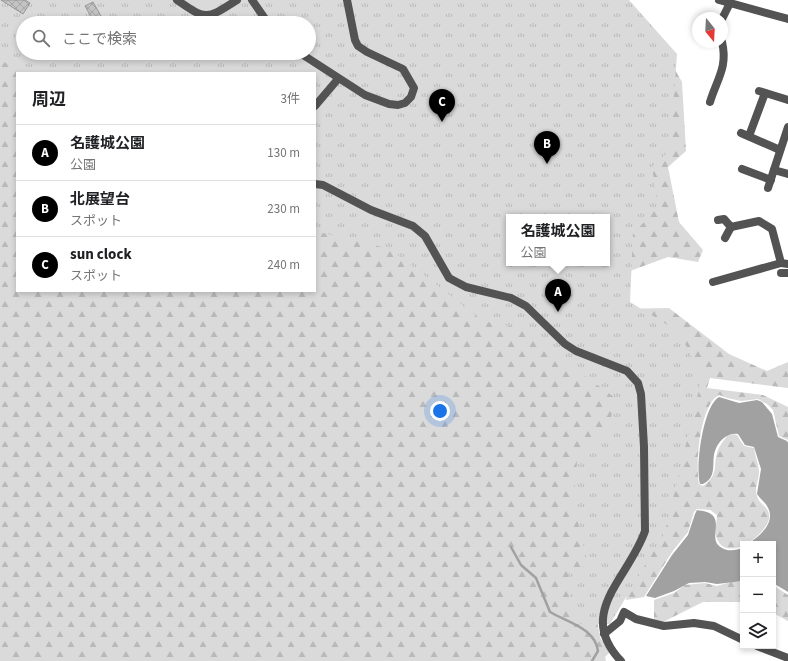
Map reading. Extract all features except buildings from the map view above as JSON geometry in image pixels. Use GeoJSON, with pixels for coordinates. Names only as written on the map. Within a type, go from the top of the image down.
{"type":"FeatureCollection","features":[{"type":"Feature","properties":{"kind":"street"},"geometry":{"type":"LineString","coordinates":[[177,0],[196,14],[206,16],[213,14],[236,0]]}},
{"type":"Feature","properties":{"kind":"street"},"geometry":{"type":"LineString","coordinates":[[252,0],[263,16]]}},
{"type":"Feature","properties":{"kind":"street"},"geometry":{"type":"LineString","coordinates":[[313,60],[338,79],[365,95],[398,105],[405,103],[410,97],[414,88],[403,69],[367,52],[358,46],[355,40],[347,0]]}},
{"type":"Feature","properties":{"kind":"street"},"geometry":{"type":"LineString","coordinates":[[719,0],[788,19]]}},
{"type":"Feature","properties":{"kind":"street"},"geometry":{"type":"LineString","coordinates":[[726,12],[730,3]]}},
{"type":"Feature","properties":{"kind":"street"},"geometry":{"type":"LineString","coordinates":[[710,102],[724,66],[723,48]]}},
{"type":"Feature","properties":{"kind":"street"},"geometry":{"type":"LineString","coordinates":[[316,105],[338,79]]}},
{"type":"Feature","properties":{"kind":"street"},"geometry":{"type":"LineString","coordinates":[[749,136],[762,92],[788,100]]}},
{"type":"Feature","properties":{"kind":"street"},"geometry":{"type":"LineString","coordinates":[[742,169],[769,184],[787,131]]}},
{"type":"Feature","properties":{"kind":"street"},"geometry":{"type":"LineString","coordinates":[[741,133],[780,150]]}},
{"type":"Feature","properties":{"kind":"street"},"geometry":{"type":"LineString","coordinates":[[774,170],[788,174]]}},
{"type":"Feature","properties":{"kind":"street"},"geometry":{"type":"LineString","coordinates":[[316,184],[323,185],[371,210],[413,226],[426,236],[449,278],[466,287],[511,298],[526,306],[565,344],[576,351],[627,371],[638,383],[643,416],[645,531],[640,547],[606,600],[603,611],[604,634],[610,647],[622,661]]}},
{"type":"Feature","properties":{"kind":"street"},"geometry":{"type":"LineString","coordinates":[[718,220],[724,219],[731,228]]}},
{"type":"Feature","properties":{"kind":"street"},"geometry":{"type":"LineString","coordinates":[[713,282],[784,264],[772,229],[759,221],[731,228],[725,238]]}},
{"type":"Feature","properties":{"kind":"street"},"geometry":{"type":"LineString","coordinates":[[604,634],[620,621],[624,612],[636,619],[664,626],[694,623],[714,626],[740,639]]}},
{"type":"Feature","properties":{"kind":"street"},"geometry":{"type":"LineString","coordinates":[[764,649],[788,658]]}},
{"type":"Feature","properties":{"kind":"green space"},"geometry":{"type":"Polygon","coordinates":[[[0,0],[629,0],[677,54],[671,134],[666,154],[652,167],[658,207],[633,234],[630,302],[679,332],[702,377],[665,532],[610,624],[573,624],[568,574],[588,564],[573,503],[578,452],[610,426],[614,397],[518,328],[483,321],[390,249],[316,231],[316,72],[24,72],[0,60],[0,0]]]}},
{"type":"Feature","properties":{"kind":"green space"},"geometry":{"type":"Polygon","coordinates":[[[180,0],[217,0],[220,4],[212,12],[202,13],[180,0]]]}},
{"type":"Feature","properties":{"kind":"green space"},"geometry":{"type":"Polygon","coordinates":[[[0,4],[16,17],[16,60],[125,60],[300,72],[16,72],[16,292],[316,292],[316,190],[623,379],[597,620],[600,637],[609,653],[605,657],[606,661],[0,661],[0,4]]]}},
{"type":"Feature","properties":{"kind":"green space"},"geometry":{"type":"Polygon","coordinates":[[[662,47],[682,82],[686,151],[668,167],[679,222],[703,250],[698,262],[668,257],[611,278],[618,309],[669,308],[729,354],[767,371],[788,362],[788,388],[710,378],[707,388],[763,395],[788,407],[788,440],[779,436],[773,410],[767,404],[758,399],[741,401],[719,395],[707,410],[703,422],[700,436],[698,463],[699,484],[703,486],[712,478],[715,470],[718,450],[727,436],[733,434],[737,435],[744,446],[754,448],[759,472],[756,493],[760,502],[767,509],[769,515],[766,526],[761,533],[750,541],[740,541],[740,546],[729,548],[722,546],[716,537],[717,515],[710,510],[697,509],[694,512],[688,532],[672,552],[644,597],[626,600],[651,392],[452,265],[662,47]]]}},
{"type":"Feature","properties":{"kind":"green space"},"geometry":{"type":"Polygon","coordinates":[[[731,582],[740,582],[740,602],[703,602],[663,622],[654,619],[654,600],[674,593],[685,585],[705,583],[717,586],[731,582]]]}},
{"type":"Feature","properties":{"kind":"green space"},"geometry":{"type":"Polygon","coordinates":[[[776,587],[788,595],[788,621],[776,615],[776,587]]]}},
{"type":"Feature","properties":{"kind":"shaded area"},"geometry":{"type":"Polygon","coordinates":[[[719,397],[739,403],[757,400],[762,402],[772,414],[778,437],[787,441],[788,443],[788,592],[776,585],[776,541],[752,541],[766,528],[770,518],[770,512],[767,506],[757,494],[761,469],[754,447],[745,445],[738,434],[731,434],[724,438],[716,447],[711,477],[708,481],[700,484],[699,464],[702,438],[705,424],[713,403],[719,397]]]}},
{"type":"Feature","properties":{"kind":"shaded area"},"geometry":{"type":"Polygon","coordinates":[[[697,510],[713,515],[716,521],[715,538],[718,545],[727,550],[740,549],[740,581],[717,584],[705,582],[689,583],[674,591],[655,598],[646,596],[672,555],[688,535],[697,510]]]}},
{"type":"Feature","properties":{"kind":"waterway"},"geometry":{"type":"LineString","coordinates":[[511,547],[521,565],[536,578],[550,612],[586,631],[592,637],[596,643],[598,651],[592,661]]}},
{"type":"Feature","properties":{"kind":"place","name":"sun clock"},"geometry":{"type":"Point","coordinates":[442,122]}},
{"type":"Feature","properties":{"kind":"place","name":"北展望台"},"geometry":{"type":"Point","coordinates":[547,164]}},
{"type":"Feature","properties":{"kind":"place","name":"名護城公園"},"geometry":{"type":"Point","coordinates":[558,312]}}]}
